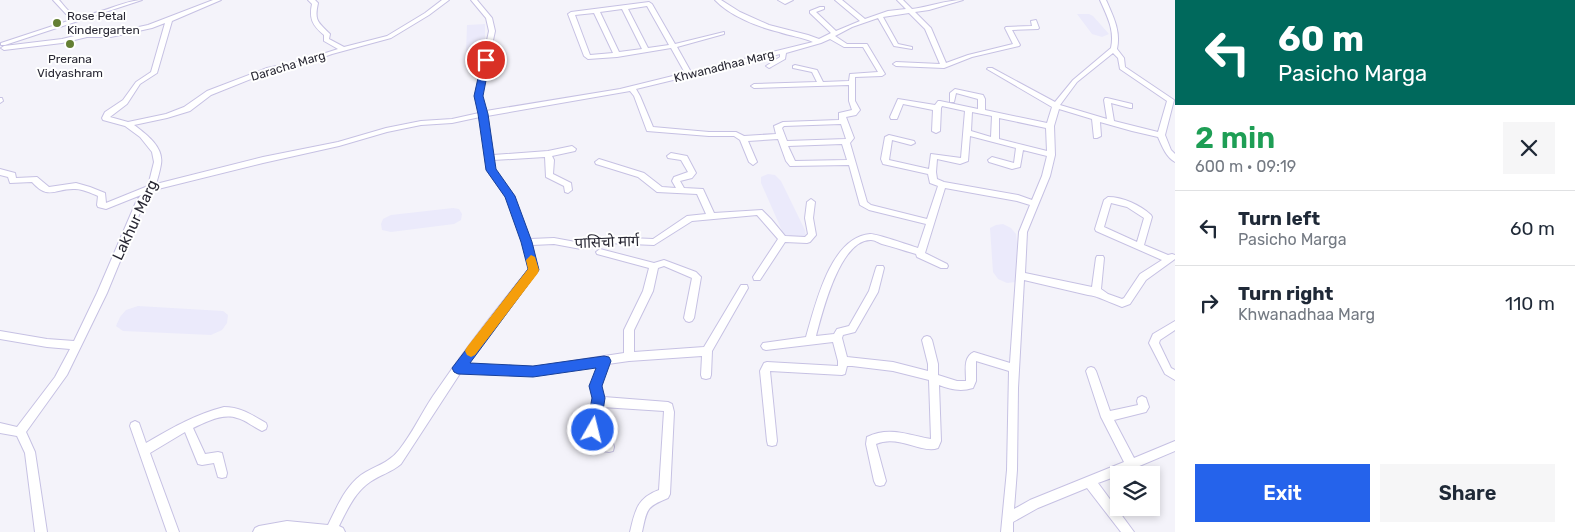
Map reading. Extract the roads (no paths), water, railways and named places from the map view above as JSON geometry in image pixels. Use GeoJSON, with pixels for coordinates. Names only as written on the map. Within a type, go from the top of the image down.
{"type":"FeatureCollection","features":[{"type":"Feature","properties":{"kind":"street"},"geometry":{"type":"LineString","coordinates":[[56,0],[68,13],[83,18]]}},
{"type":"Feature","properties":{"kind":"street"},"geometry":{"type":"LineString","coordinates":[[1,47],[139,0]]}},
{"type":"Feature","properties":{"kind":"street"},"geometry":{"type":"LineString","coordinates":[[1,47],[62,41],[87,35],[111,35],[150,27],[218,0]]}},
{"type":"Feature","properties":{"kind":"street"},"geometry":{"type":"LineString","coordinates":[[311,0],[315,3],[312,16],[314,24],[327,34],[326,40],[345,50]]}},
{"type":"Feature","properties":{"kind":"street","name":"Daracha Marg"},"geometry":{"type":"LineString","coordinates":[[128,124],[167,116],[187,109],[209,93],[263,72],[302,63],[398,34],[446,0]]}},
{"type":"Feature","properties":{"kind":"street"},"geometry":{"type":"LineString","coordinates":[[331,531],[349,497],[357,487],[367,478],[392,466],[401,457],[458,368],[534,270],[510,196],[491,170],[483,114],[478,96],[492,31],[489,18],[474,0]]}},
{"type":"Feature","properties":{"kind":"street"},"geometry":{"type":"LineString","coordinates":[[718,0],[729,9],[775,28],[809,36],[819,42]]}},
{"type":"Feature","properties":{"kind":"street"},"geometry":{"type":"LineString","coordinates":[[781,0],[784,2],[790,0]]}},
{"type":"Feature","properties":{"kind":"street"},"geometry":{"type":"LineString","coordinates":[[838,0],[864,21]]}},
{"type":"Feature","properties":{"kind":"street"},"geometry":{"type":"LineString","coordinates":[[900,0],[928,28],[944,66]]}},
{"type":"Feature","properties":{"kind":"street","name":"Khwanadhaa Marg"},"geometry":{"type":"LineString","coordinates":[[151,188],[412,125],[452,121],[632,89],[819,42],[864,21],[880,16],[927,9],[960,0]]}},
{"type":"Feature","properties":{"kind":"street"},"geometry":{"type":"LineString","coordinates":[[1007,532],[1012,470],[1015,369],[1023,232],[1046,176],[1051,155],[1050,126],[1056,106],[1075,81],[1114,49],[1116,29],[1103,0]]}},
{"type":"Feature","properties":{"kind":"street"},"geometry":{"type":"LineString","coordinates":[[689,74],[675,46],[651,5],[646,4],[571,14],[587,56],[590,58],[675,46],[722,33]]}},
{"type":"Feature","properties":{"kind":"street"},"geometry":{"type":"LineString","coordinates":[[624,7],[646,51]]}},
{"type":"Feature","properties":{"kind":"street"},"geometry":{"type":"LineString","coordinates":[[822,8],[812,12],[832,35],[846,46],[865,45],[882,74],[852,75],[852,101],[856,110],[853,113],[842,115],[850,138],[847,141],[847,147],[864,205],[929,222]]}},
{"type":"Feature","properties":{"kind":"street"},"geometry":{"type":"LineString","coordinates":[[596,10],[617,54]]}},
{"type":"Feature","properties":{"kind":"street"},"geometry":{"type":"LineString","coordinates":[[880,16],[896,45],[910,48]]}},
{"type":"Feature","properties":{"kind":"street","name":"Lakhur Marg"},"geometry":{"type":"LineString","coordinates":[[20,432],[31,413],[57,384],[102,293],[140,202],[151,188],[158,162],[156,151],[143,135],[128,124],[106,118],[108,114],[125,102],[138,83],[154,73],[169,21]]}},
{"type":"Feature","properties":{"kind":"street"},"geometry":{"type":"LineString","coordinates":[[896,64],[944,66],[979,53],[1017,45],[1008,28],[1036,28],[1034,21]]}},
{"type":"Feature","properties":{"kind":"street"},"geometry":{"type":"LineString","coordinates":[[1114,49],[1121,58],[1122,68],[1171,100],[1161,135],[1168,151],[1175,159]]}},
{"type":"Feature","properties":{"kind":"street"},"geometry":{"type":"LineString","coordinates":[[769,66],[782,58],[783,52]]}},
{"type":"Feature","properties":{"kind":"street"},"geometry":{"type":"LineString","coordinates":[[795,67],[815,70],[821,84]]}},
{"type":"Feature","properties":{"kind":"street"},"geometry":{"type":"LineString","coordinates":[[990,69],[1056,106],[1161,135]]}},
{"type":"Feature","properties":{"kind":"street"},"geometry":{"type":"LineString","coordinates":[[754,86],[853,83]]}},
{"type":"Feature","properties":{"kind":"street"},"geometry":{"type":"LineString","coordinates":[[632,89],[637,96],[650,129],[709,134],[736,134],[743,139],[753,162]]}},
{"type":"Feature","properties":{"kind":"street"},"geometry":{"type":"LineString","coordinates":[[952,100],[953,92],[955,91],[981,97],[981,111]]}},
{"type":"Feature","properties":{"kind":"street"},"geometry":{"type":"LineString","coordinates":[[1111,122],[1107,100],[1130,106]]}},
{"type":"Feature","properties":{"kind":"street"},"geometry":{"type":"LineString","coordinates":[[894,117],[900,101],[937,108]]}},
{"type":"Feature","properties":{"kind":"street"},"geometry":{"type":"LineString","coordinates":[[936,131],[937,108],[940,103],[1050,126]]}},
{"type":"Feature","properties":{"kind":"street"},"geometry":{"type":"LineString","coordinates":[[969,108],[964,161],[934,156],[933,181],[942,185],[1018,198],[1036,204]]}},
{"type":"Feature","properties":{"kind":"street"},"geometry":{"type":"LineString","coordinates":[[995,140],[996,114]]}},
{"type":"Feature","properties":{"kind":"street"},"geometry":{"type":"LineString","coordinates":[[1096,118],[1097,136]]}},
{"type":"Feature","properties":{"kind":"street"},"geometry":{"type":"LineString","coordinates":[[844,122],[779,125],[778,128],[793,164],[852,162]]}},
{"type":"Feature","properties":{"kind":"street"},"geometry":{"type":"LineString","coordinates":[[968,133],[1051,155]]}},
{"type":"Feature","properties":{"kind":"street"},"geometry":{"type":"LineString","coordinates":[[911,143],[888,137],[886,162],[932,172]]}},
{"type":"Feature","properties":{"kind":"street"},"geometry":{"type":"LineString","coordinates":[[743,139],[847,141]]}},
{"type":"Feature","properties":{"kind":"street"},"geometry":{"type":"LineString","coordinates":[[992,160],[1017,165],[1020,147]]}},
{"type":"Feature","properties":{"kind":"street"},"geometry":{"type":"LineString","coordinates":[[489,158],[548,154],[572,149]]}},
{"type":"Feature","properties":{"kind":"street"},"geometry":{"type":"LineString","coordinates":[[548,154],[550,160],[548,175],[568,185],[568,190]]}},
{"type":"Feature","properties":{"kind":"street"},"geometry":{"type":"LineString","coordinates":[[671,156],[684,158],[692,173],[689,176],[677,179],[676,181],[681,190]]}},
{"type":"Feature","properties":{"kind":"street"},"geometry":{"type":"LineString","coordinates":[[599,162],[641,175],[660,190],[700,192],[711,215]]}},
{"type":"Feature","properties":{"kind":"street"},"geometry":{"type":"LineString","coordinates":[[0,172],[12,175],[13,181],[34,179],[42,190],[52,191],[71,186],[80,186],[102,195],[101,205],[106,206],[151,188]]}},
{"type":"Feature","properties":{"kind":"street"},"geometry":{"type":"LineString","coordinates":[[942,185],[920,252],[922,257],[944,266]]}},
{"type":"Feature","properties":{"kind":"street"},"geometry":{"type":"LineString","coordinates":[[1140,245],[1148,217],[1140,211],[1116,200],[1108,200],[1099,229],[1172,258]]}},
{"type":"Feature","properties":{"kind":"street"},"geometry":{"type":"LineString","coordinates":[[757,277],[783,239],[804,241],[810,239],[812,235],[809,218],[811,202]]}},
{"type":"Feature","properties":{"kind":"street","name":"पासिचो मार्ग"},"geometry":{"type":"LineString","coordinates":[[526,242],[554,241],[581,246],[607,240],[654,242],[690,218],[759,212],[783,239]]}},
{"type":"Feature","properties":{"kind":"street"},"geometry":{"type":"LineString","coordinates":[[810,340],[833,270],[852,243],[865,237],[871,237],[920,252]]}},
{"type":"Feature","properties":{"kind":"street"},"geometry":{"type":"LineString","coordinates":[[600,252],[654,266],[664,264],[693,274],[697,277],[689,318]]}},
{"type":"Feature","properties":{"kind":"street"},"geometry":{"type":"LineString","coordinates":[[1096,290],[1100,258]]}},
{"type":"Feature","properties":{"kind":"street"},"geometry":{"type":"LineString","coordinates":[[1021,276],[1088,291],[1096,290],[1105,297],[1122,303],[1127,301],[1143,277],[1172,258]]}},
{"type":"Feature","properties":{"kind":"street"},"geometry":{"type":"LineString","coordinates":[[629,357],[629,330],[648,291],[654,266]]}},
{"type":"Feature","properties":{"kind":"street"},"geometry":{"type":"LineString","coordinates":[[772,441],[765,370],[767,366],[842,372],[843,361],[837,338],[840,332],[852,329],[873,292],[880,268]]}},
{"type":"Feature","properties":{"kind":"street"},"geometry":{"type":"LineString","coordinates":[[706,376],[707,351],[744,288]]}},
{"type":"Feature","properties":{"kind":"street"},"geometry":{"type":"LineString","coordinates":[[1175,325],[1156,336],[1154,343],[1168,371],[1175,376]]}},
{"type":"Feature","properties":{"kind":"street"},"geometry":{"type":"LineString","coordinates":[[0,334],[48,343],[77,345]]}},
{"type":"Feature","properties":{"kind":"street"},"geometry":{"type":"LineString","coordinates":[[766,346],[837,338]]}},
{"type":"Feature","properties":{"kind":"street"},"geometry":{"type":"LineString","coordinates":[[880,481],[871,444],[874,438],[893,436],[929,444],[936,442],[933,364],[927,340]]}},
{"type":"Feature","properties":{"kind":"street"},"geometry":{"type":"LineString","coordinates":[[458,368],[533,372],[629,357],[707,351]]}},
{"type":"Feature","properties":{"kind":"street"},"geometry":{"type":"LineString","coordinates":[[843,361],[920,372],[956,385],[969,384],[971,381],[971,359],[974,356],[1015,369]]}},
{"type":"Feature","properties":{"kind":"street"},"geometry":{"type":"LineString","coordinates":[[604,361],[596,386],[598,398],[592,440],[596,445],[609,447]]}},
{"type":"Feature","properties":{"kind":"street"},"geometry":{"type":"LineString","coordinates":[[1091,371],[1115,438],[1132,464]]}},
{"type":"Feature","properties":{"kind":"street"},"geometry":{"type":"LineString","coordinates":[[598,398],[602,402],[668,407],[664,494],[651,497],[642,506],[636,532]]}},
{"type":"Feature","properties":{"kind":"street"},"geometry":{"type":"LineString","coordinates":[[1106,417],[1139,410],[1144,407],[1142,401]]}},
{"type":"Feature","properties":{"kind":"street"},"geometry":{"type":"LineString","coordinates":[[145,450],[187,425],[218,413],[234,412],[262,426]]}},
{"type":"Feature","properties":{"kind":"street"},"geometry":{"type":"LineString","coordinates":[[187,425],[202,460],[218,457],[222,473]]}},
{"type":"Feature","properties":{"kind":"street"},"geometry":{"type":"LineString","coordinates":[[135,426],[174,532]]}},
{"type":"Feature","properties":{"kind":"street"},"geometry":{"type":"LineString","coordinates":[[0,428],[20,432],[30,452],[41,532]]}},
{"type":"Feature","properties":{"kind":"street"},"geometry":{"type":"LineString","coordinates":[[1007,519],[1034,504],[1175,446]]}},
{"type":"Feature","properties":{"kind":"street"},"geometry":{"type":"LineString","coordinates":[[1090,482],[1128,532]]}},
{"type":"Feature","properties":{"kind":"street"},"geometry":{"type":"LineString","coordinates":[[258,532],[286,527],[339,532]]}},
{"type":"Feature","properties":{"kind":"place","name":"Rose Petal Kindergarten"},"geometry":{"type":"Point","coordinates":[57,23]}},
{"type":"Feature","properties":{"kind":"place","name":"Prerana Vidyashram"},"geometry":{"type":"Point","coordinates":[70,44]}}]}
